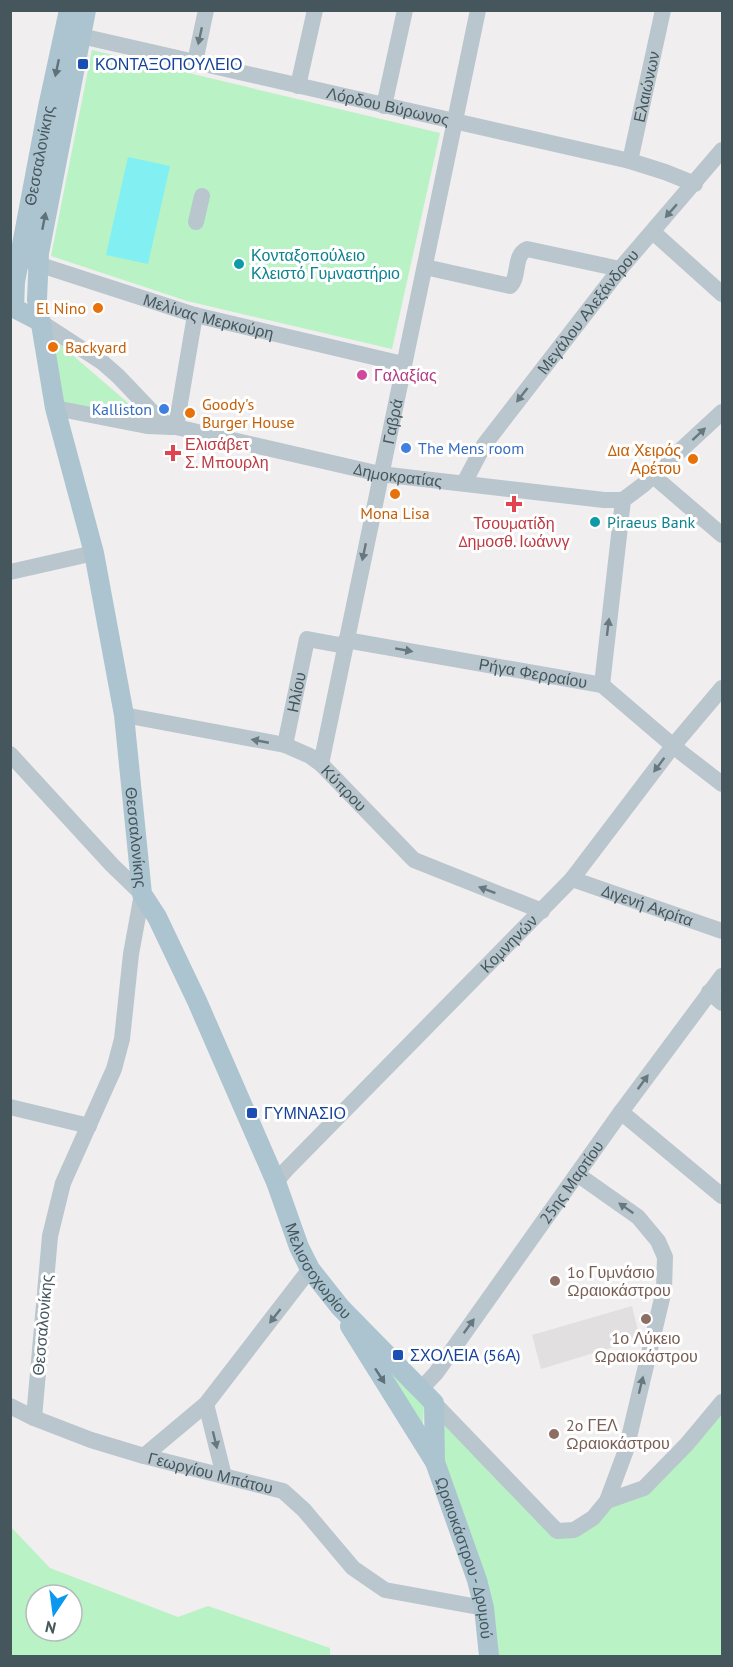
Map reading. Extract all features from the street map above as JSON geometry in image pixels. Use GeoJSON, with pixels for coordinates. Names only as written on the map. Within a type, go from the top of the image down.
{"type":"FeatureCollection","features":[{"type":"Feature","properties":{"kind":"main road","name":"Θεσσαλονίκης"},"geometry":{"type":"LineString","coordinates":[[39,321],[12,307],[18,258],[69,10]]}},
{"type":"Feature","properties":{"kind":"main road","name":"Θεσσαλονίκης"},"geometry":{"type":"LineString","coordinates":[[86,10],[37,264],[37,300],[55,408],[94,553],[124,715],[141,894]]}},
{"type":"Feature","properties":{"kind":"main road","name":"Μελισσοχωρίου"},"geometry":{"type":"LineString","coordinates":[[141,894],[157,916],[197,1001],[276,1182],[299,1248],[310,1269],[340,1307],[427,1396]]}},
{"type":"Feature","properties":{"kind":"main road"},"geometry":{"type":"LineString","coordinates":[[340,1307],[355,1336],[435,1462]]}},
{"type":"Feature","properties":{"kind":"main road"},"geometry":{"type":"LineString","coordinates":[[427,1396],[435,1462]]}},
{"type":"Feature","properties":{"kind":"main road","name":"Ωραιοκάστρου - Δρυμού"},"geometry":{"type":"LineString","coordinates":[[435,1462],[464,1540],[484,1608],[489,1656]]}},
{"type":"Feature","properties":{"kind":"street"},"geometry":{"type":"LineString","coordinates":[[195,62],[206,10]]}},
{"type":"Feature","properties":{"kind":"street"},"geometry":{"type":"LineString","coordinates":[[298,86],[315,10]]}},
{"type":"Feature","properties":{"kind":"street"},"geometry":{"type":"LineString","coordinates":[[384,106],[405,10]]}},
{"type":"Feature","properties":{"kind":"street","name":"Γαβρά"},"geometry":{"type":"LineString","coordinates":[[321,764],[478,10]]}},
{"type":"Feature","properties":{"kind":"street","name":"Ελαιώνων"},"geometry":{"type":"LineString","coordinates":[[630,161],[663,10]]}},
{"type":"Feature","properties":{"kind":"street","name":"Λόρδου Βύρωνος"},"geometry":{"type":"LineString","coordinates":[[81,36],[630,161],[695,184]]}},
{"type":"Feature","properties":{"kind":"street","name":"Μεγάλου Αλεξάνδρου"},"geometry":{"type":"LineString","coordinates":[[464,483],[484,445],[620,269],[723,150]]}},
{"type":"Feature","properties":{"kind":"street"},"geometry":{"type":"LineString","coordinates":[[196,222],[202,196]]}},
{"type":"Feature","properties":{"kind":"street"},"geometry":{"type":"LineString","coordinates":[[653,232],[723,294]]}},
{"type":"Feature","properties":{"kind":"street"},"geometry":{"type":"LineString","coordinates":[[425,267],[510,286],[514,282],[522,251],[527,249],[620,269]]}},
{"type":"Feature","properties":{"kind":"street","name":"Μελίνας Μερκούρη"},"geometry":{"type":"LineString","coordinates":[[18,258],[195,315],[403,364]]}},
{"type":"Feature","properties":{"kind":"street"},"geometry":{"type":"LineString","coordinates":[[176,427],[195,315]]}},
{"type":"Feature","properties":{"kind":"street","name":"Δημοκρατίας"},"geometry":{"type":"LineString","coordinates":[[39,321],[102,362],[160,420],[176,427],[380,474],[604,500],[623,500]]}},
{"type":"Feature","properties":{"kind":"street","name":"Δημοκρατίας"},"geometry":{"type":"LineString","coordinates":[[55,408],[147,426],[176,427]]}},
{"type":"Feature","properties":{"kind":"street"},"geometry":{"type":"LineString","coordinates":[[602,685],[623,500],[723,412]]}},
{"type":"Feature","properties":{"kind":"street"},"geometry":{"type":"LineString","coordinates":[[655,474],[658,480],[723,535]]}},
{"type":"Feature","properties":{"kind":"street"},"geometry":{"type":"LineString","coordinates":[[10,572],[94,553]]}},
{"type":"Feature","properties":{"kind":"street","name":"Ρήγα Φερραίου"},"geometry":{"type":"LineString","coordinates":[[307,639],[346,643],[602,685],[673,746],[723,784]]}},
{"type":"Feature","properties":{"kind":"street","name":"Ηλίου"},"geometry":{"type":"LineString","coordinates":[[285,745],[307,639]]}},
{"type":"Feature","properties":{"kind":"street","name":"Κομνηνών"},"geometry":{"type":"LineString","coordinates":[[276,1182],[572,879],[673,746],[723,688]]}},
{"type":"Feature","properties":{"kind":"street","name":"Κύπρου"},"geometry":{"type":"LineString","coordinates":[[124,715],[285,745],[310,756],[321,764],[414,860],[542,911]]}},
{"type":"Feature","properties":{"kind":"street"},"geometry":{"type":"LineString","coordinates":[[10,754],[141,894]]}},
{"type":"Feature","properties":{"kind":"street","name":"Διγενή Ακρίτα"},"geometry":{"type":"LineString","coordinates":[[572,879],[723,931]]}},
{"type":"Feature","properties":{"kind":"street","name":"Θεσσαλονίκης"},"geometry":{"type":"LineString","coordinates":[[34,1418],[50,1236],[63,1183],[114,1069],[122,1039],[130,954],[141,894]]}},
{"type":"Feature","properties":{"kind":"street","name":"25ης Μαρτίου"},"geometry":{"type":"LineString","coordinates":[[427,1396],[463,1335],[621,1113],[716,997],[723,976]]}},
{"type":"Feature","properties":{"kind":"street"},"geometry":{"type":"LineString","coordinates":[[10,1107],[89,1126]]}},
{"type":"Feature","properties":{"kind":"street"},"geometry":{"type":"LineString","coordinates":[[621,1113],[723,1196]]}},
{"type":"Feature","properties":{"kind":"street"},"geometry":{"type":"LineString","coordinates":[[577,1174],[638,1216],[658,1241],[665,1257],[664,1290],[626,1450],[607,1501]]}},
{"type":"Feature","properties":{"kind":"street"},"geometry":{"type":"LineString","coordinates":[[144,1456],[206,1404],[310,1269]]}},
{"type":"Feature","properties":{"kind":"street","name":"Μελισσοχωρίου"},"geometry":{"type":"LineString","coordinates":[[427,1396],[557,1530],[574,1530],[593,1518],[607,1501]]}},
{"type":"Feature","properties":{"kind":"street"},"geometry":{"type":"LineString","coordinates":[[607,1501],[644,1488],[687,1444],[723,1402]]}},
{"type":"Feature","properties":{"kind":"street"},"geometry":{"type":"LineString","coordinates":[[206,1404],[224,1476]]}},
{"type":"Feature","properties":{"kind":"street","name":"Γεωργίου Μπάτου"},"geometry":{"type":"LineString","coordinates":[[10,1406],[91,1440],[144,1456],[283,1491],[304,1510],[353,1568],[385,1590],[484,1608]]}},
{"type":"Feature","properties":{"kind":"shaded area"},"geometry":{"type":"Polygon","coordinates":[[[632,1306],[640,1339],[541,1369],[532,1335],[632,1306]]]}},
{"type":"Feature","properties":{"kind":"green space"},"geometry":{"type":"Polygon","coordinates":[[[92,50],[440,133],[392,349],[187,301],[51,256],[92,50]]]}},
{"type":"Feature","properties":{"kind":"green space"},"geometry":{"type":"Polygon","coordinates":[[[56,341],[148,420],[61,403],[44,349],[56,341]]]}},
{"type":"Feature","properties":{"kind":"green space"},"geometry":{"type":"Polygon","coordinates":[[[375,1351],[424,1405],[423,1426],[375,1351]]]}},
{"type":"Feature","properties":{"kind":"green space"},"geometry":{"type":"Polygon","coordinates":[[[722,1393],[722,1656],[489,1656],[435,1462],[437,1398],[560,1524],[571,1524],[615,1493],[641,1482],[683,1439],[722,1393]]]}},
{"type":"Feature","properties":{"kind":"green space"},"geometry":{"type":"Polygon","coordinates":[[[11,1527],[50,1568],[178,1617],[208,1606],[330,1648],[330,1656],[11,1656],[11,1527]]]}},
{"type":"Feature","properties":{"kind":"water"},"geometry":{"type":"Polygon","coordinates":[[[128,157],[170,166],[148,264],[106,255],[128,157]]]}},
{"type":"Feature","properties":{"kind":"place","name":"ΚΟΝΤΑΞΟΠΟΥΛΕΙΟ"},"geometry":{"type":"Point","coordinates":[83,64]}},
{"type":"Feature","properties":{"kind":"place","name":"Κονταξοπούλειο Κλειστό Γυμναστήριο"},"geometry":{"type":"Point","coordinates":[239,264]}},
{"type":"Feature","properties":{"kind":"place","name":"El Nino"},"geometry":{"type":"Point","coordinates":[98,308]}},
{"type":"Feature","properties":{"kind":"place","name":"Backyard"},"geometry":{"type":"Point","coordinates":[53,347]}},
{"type":"Feature","properties":{"kind":"place","name":"Γαλαξίας"},"geometry":{"type":"Point","coordinates":[362,375]}},
{"type":"Feature","properties":{"kind":"place","name":"Kalliston"},"geometry":{"type":"Point","coordinates":[164,409]}},
{"type":"Feature","properties":{"kind":"place","name":"Goody's Burger House"},"geometry":{"type":"Point","coordinates":[190,413]}},
{"type":"Feature","properties":{"kind":"place","name":"The Mens room"},"geometry":{"type":"Point","coordinates":[406,448]}},
{"type":"Feature","properties":{"kind":"place","name":"Ελισάβετ Σ. Μπουρλη"},"geometry":{"type":"Point","coordinates":[173,453]}},
{"type":"Feature","properties":{"kind":"place","name":"Δια Χειρός Αρέτου"},"geometry":{"type":"Point","coordinates":[693,459]}},
{"type":"Feature","properties":{"kind":"place","name":"Mona Lisa"},"geometry":{"type":"Point","coordinates":[395,494]}},
{"type":"Feature","properties":{"kind":"place","name":"Τσουματίδη Δημοσθ. Ιωάννγ"},"geometry":{"type":"Point","coordinates":[514,504]}},
{"type":"Feature","properties":{"kind":"place","name":"Piraeus Bank"},"geometry":{"type":"Point","coordinates":[595,522]}},
{"type":"Feature","properties":{"kind":"place","name":"ΓΥΜΝΑΣΙΟ"},"geometry":{"type":"Point","coordinates":[252,1113]}},
{"type":"Feature","properties":{"kind":"place","name":"1o Γυμνάσιο Ωραιοκάστρου"},"geometry":{"type":"Point","coordinates":[555,1281]}},
{"type":"Feature","properties":{"kind":"place","name":"1ο Λύκειο Ωραιοκάστρου"},"geometry":{"type":"Point","coordinates":[646,1319]}},
{"type":"Feature","properties":{"kind":"place","name":"ΣΧΟΛΕΙΑ (56Α)"},"geometry":{"type":"Point","coordinates":[398,1355]}},
{"type":"Feature","properties":{"kind":"place","name":"2o ΓΕΛ Ωραιοκάστρου"},"geometry":{"type":"Point","coordinates":[554,1434]}}]}
